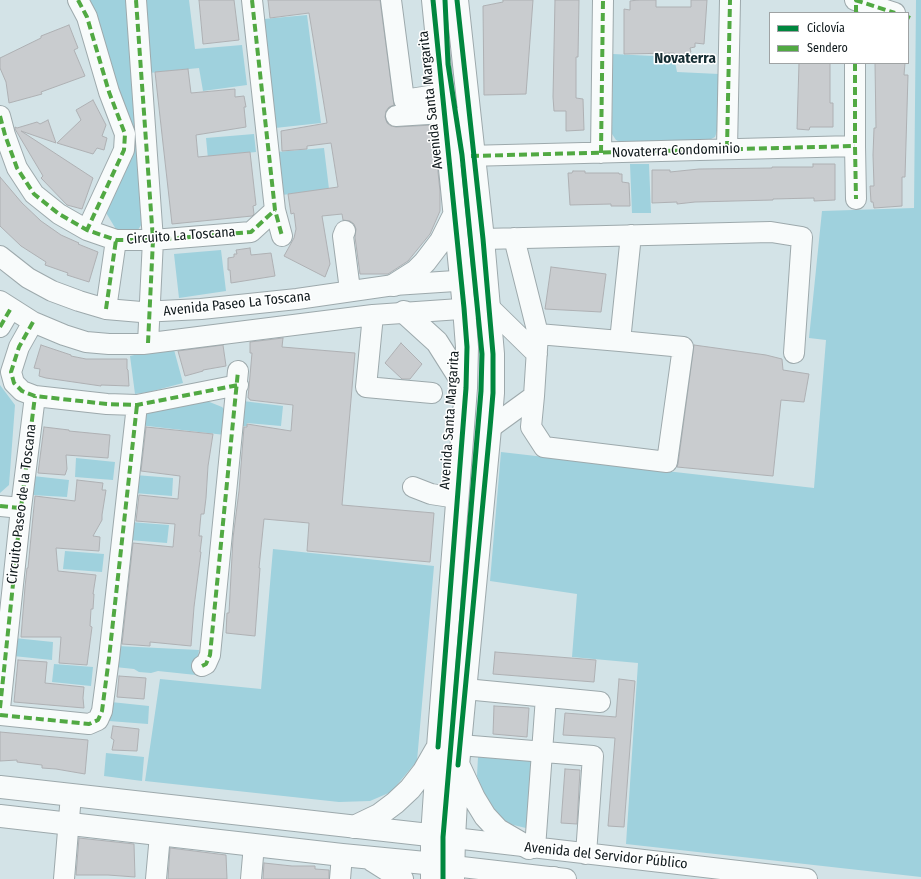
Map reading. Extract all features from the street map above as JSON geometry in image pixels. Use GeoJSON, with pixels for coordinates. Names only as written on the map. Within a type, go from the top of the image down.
{"type":"FeatureCollection","features":[{"type":"Feature","properties":{"kind":"main road","name":"Avenida Santa Margarita"},"geometry":{"type":"LineString","coordinates":[[431,871],[438,747],[466,388],[467,347],[433,0]]}},
{"type":"Feature","properties":{"kind":"main road"},"geometry":{"type":"LineString","coordinates":[[448,0],[451,20],[461,38]]}},
{"type":"Feature","properties":{"kind":"main road"},"geometry":{"type":"LineString","coordinates":[[0,816],[68,825],[368,858],[431,871],[453,872],[459,755],[490,428],[494,354],[457,0]]}},
{"type":"Feature","properties":{"kind":"main road"},"geometry":{"type":"LineString","coordinates":[[394,285],[416,271],[425,262],[441,241],[454,215]]}},
{"type":"Feature","properties":{"kind":"main road"},"geometry":{"type":"LineString","coordinates":[[404,312],[437,342],[466,388]]}},
{"type":"Feature","properties":{"kind":"main road"},"geometry":{"type":"LineString","coordinates":[[354,827],[379,815],[410,789],[424,771],[438,747]]}},
{"type":"Feature","properties":{"kind":"main road"},"geometry":{"type":"LineString","coordinates":[[459,755],[474,798],[484,816],[498,830],[532,848]]}},
{"type":"Feature","properties":{"kind":"main road"},"geometry":{"type":"LineString","coordinates":[[0,787],[454,838]]}},
{"type":"Feature","properties":{"kind":"main road"},"geometry":{"type":"LineString","coordinates":[[368,858],[402,879]]}},
{"type":"Feature","properties":{"kind":"street"},"geometry":{"type":"LineString","coordinates":[[78,0],[87,17],[109,92],[125,134],[124,150],[87,230]]}},
{"type":"Feature","properties":{"kind":"street"},"geometry":{"type":"LineString","coordinates":[[136,0],[157,312],[167,341]]}},
{"type":"Feature","properties":{"kind":"street"},"geometry":{"type":"LineString","coordinates":[[252,0],[275,210],[282,236]]}},
{"type":"Feature","properties":{"kind":"street"},"geometry":{"type":"LineString","coordinates":[[391,0],[404,100],[443,103]]}},
{"type":"Feature","properties":{"kind":"street"},"geometry":{"type":"LineString","coordinates":[[601,153],[603,0]]}},
{"type":"Feature","properties":{"kind":"street"},"geometry":{"type":"LineString","coordinates":[[727,150],[730,0]]}},
{"type":"Feature","properties":{"kind":"street"},"geometry":{"type":"LineString","coordinates":[[856,12],[855,0],[892,12]]}},
{"type":"Feature","properties":{"kind":"street"},"geometry":{"type":"LineString","coordinates":[[855,64],[856,199]]}},
{"type":"Feature","properties":{"kind":"street"},"geometry":{"type":"LineString","coordinates":[[396,116],[443,103]]}},
{"type":"Feature","properties":{"kind":"street","name":"Novaterra Condominio"},"geometry":{"type":"LineString","coordinates":[[443,103],[452,117],[456,129],[458,147],[462,155],[855,146]]}},
{"type":"Feature","properties":{"kind":"street","name":"Circuito La Toscana"},"geometry":{"type":"LineString","coordinates":[[0,116],[17,168],[34,194],[59,214],[87,230],[116,240],[153,240],[251,232],[275,210]]}},
{"type":"Feature","properties":{"kind":"street"},"geometry":{"type":"LineString","coordinates":[[345,230],[343,236],[350,290]]}},
{"type":"Feature","properties":{"kind":"street"},"geometry":{"type":"LineString","coordinates":[[483,239],[771,232],[802,237],[794,352]]}},
{"type":"Feature","properties":{"kind":"street"},"geometry":{"type":"LineString","coordinates":[[620,341],[631,235]]}},
{"type":"Feature","properties":{"kind":"street"},"geometry":{"type":"LineString","coordinates":[[489,307],[537,344],[620,341],[683,348],[667,462],[544,447],[530,428],[534,396],[537,344],[514,238]]}},
{"type":"Feature","properties":{"kind":"street"},"geometry":{"type":"LineString","coordinates":[[106,309],[116,240]]}},
{"type":"Feature","properties":{"kind":"street","name":"Avenida Paseo La Toscana"},"geometry":{"type":"LineString","coordinates":[[2,260],[28,278],[52,291],[79,301],[106,309],[157,312],[200,309],[297,298],[394,285],[486,279]]}},
{"type":"Feature","properties":{"kind":"street"},"geometry":{"type":"LineString","coordinates":[[427,282],[432,289],[433,296],[432,304],[428,310]]}},
{"type":"Feature","properties":{"kind":"street"},"geometry":{"type":"LineString","coordinates":[[0,326],[6,305]]}},
{"type":"Feature","properties":{"kind":"street","name":"Avenida Paseo La Toscana"},"geometry":{"type":"LineString","coordinates":[[6,305],[33,322],[64,335],[86,342],[109,344],[167,341],[373,315],[428,310],[489,307]]}},
{"type":"Feature","properties":{"kind":"street"},"geometry":{"type":"LineString","coordinates":[[148,343],[157,312]]}},
{"type":"Feature","properties":{"kind":"street"},"geometry":{"type":"LineString","coordinates":[[373,315],[366,387],[432,393]]}},
{"type":"Feature","properties":{"kind":"street"},"geometry":{"type":"LineString","coordinates":[[33,322],[19,346],[11,372],[14,383],[22,391],[35,396],[107,404],[137,405],[238,378],[210,655],[206,664],[202,666]]}},
{"type":"Feature","properties":{"kind":"street","name":"Circuito Paseo de la Toscana"},"geometry":{"type":"LineString","coordinates":[[0,708],[21,508],[35,396]]}},
{"type":"Feature","properties":{"kind":"street"},"geometry":{"type":"LineString","coordinates":[[490,428],[534,396]]}},
{"type":"Feature","properties":{"kind":"street"},"geometry":{"type":"LineString","coordinates":[[0,715],[89,724],[98,720],[102,711],[137,405]]}},
{"type":"Feature","properties":{"kind":"street"},"geometry":{"type":"LineString","coordinates":[[0,506],[21,508]]}},
{"type":"Feature","properties":{"kind":"street"},"geometry":{"type":"LineString","coordinates":[[465,689],[600,702]]}},
{"type":"Feature","properties":{"kind":"street"},"geometry":{"type":"LineString","coordinates":[[532,848],[546,697]]}},
{"type":"Feature","properties":{"kind":"street"},"geometry":{"type":"LineString","coordinates":[[459,755],[541,753],[593,756],[586,854]]}},
{"type":"Feature","properties":{"kind":"street"},"geometry":{"type":"LineString","coordinates":[[64,879],[71,795]]}},
{"type":"Feature","properties":{"kind":"street"},"geometry":{"type":"LineString","coordinates":[[156,879],[160,835]]}},
{"type":"Feature","properties":{"kind":"street","name":"Avenida del Servidor Público"},"geometry":{"type":"LineString","coordinates":[[454,838],[807,879]]}},
{"type":"Feature","properties":{"kind":"street"},"geometry":{"type":"LineString","coordinates":[[251,879],[254,845]]}},
{"type":"Feature","properties":{"kind":"street"},"geometry":{"type":"LineString","coordinates":[[340,879],[342,855]]}},
{"type":"Feature","properties":{"kind":"street","name":"Avenida del Servidor Público"},"geometry":{"type":"LineString","coordinates":[[453,872],[556,879]]}},
{"type":"Feature","properties":{"kind":"shaded area"},"geometry":{"type":"Polygon","coordinates":[[[82,0],[126,0],[145,219],[136,233],[117,231],[105,211],[129,160],[82,0]]]}},
{"type":"Feature","properties":{"kind":"shaded area"},"geometry":{"type":"Polygon","coordinates":[[[144,0],[189,0],[195,49],[242,45],[247,85],[203,91],[199,68],[149,73],[144,0]]]}},
{"type":"Feature","properties":{"kind":"shaded area"},"geometry":{"type":"Polygon","coordinates":[[[916,0],[921,0],[921,877],[626,844],[638,663],[572,657],[577,594],[490,581],[501,452],[814,488],[826,340],[809,338],[822,211],[914,208],[916,0]]]}},
{"type":"Feature","properties":{"kind":"shaded area"},"geometry":{"type":"Polygon","coordinates":[[[307,15],[321,123],[275,128],[264,19],[307,15]]]}},
{"type":"Feature","properties":{"kind":"shaded area"},"geometry":{"type":"Polygon","coordinates":[[[613,54],[674,57],[677,72],[719,74],[717,131],[715,137],[709,140],[620,142],[616,140],[612,134],[613,54]]]}},
{"type":"Feature","properties":{"kind":"shaded area"},"geometry":{"type":"Polygon","coordinates":[[[254,134],[256,152],[214,156],[208,159],[206,138],[254,134]]]}},
{"type":"Feature","properties":{"kind":"shaded area"},"geometry":{"type":"Polygon","coordinates":[[[324,148],[329,189],[282,195],[276,152],[324,148]]]}},
{"type":"Feature","properties":{"kind":"shaded area"},"geometry":{"type":"Polygon","coordinates":[[[630,164],[649,164],[651,213],[632,213],[630,164]]]}},
{"type":"Feature","properties":{"kind":"shaded area"},"geometry":{"type":"Polygon","coordinates":[[[221,250],[226,291],[179,298],[174,254],[221,250]]]}},
{"type":"Feature","properties":{"kind":"shaded area"},"geometry":{"type":"Polygon","coordinates":[[[173,346],[183,383],[135,394],[130,356],[173,346]]]}},
{"type":"Feature","properties":{"kind":"shaded area"},"geometry":{"type":"Polygon","coordinates":[[[0,385],[15,405],[9,485],[0,493],[0,385]]]}},
{"type":"Feature","properties":{"kind":"shaded area"},"geometry":{"type":"Polygon","coordinates":[[[207,401],[222,407],[226,411],[225,435],[139,425],[140,414],[207,401]]]}},
{"type":"Feature","properties":{"kind":"shaded area"},"geometry":{"type":"Polygon","coordinates":[[[243,401],[283,406],[281,426],[247,423],[247,426],[241,426],[243,401]]]}},
{"type":"Feature","properties":{"kind":"shaded area"},"geometry":{"type":"Polygon","coordinates":[[[76,458],[115,462],[113,480],[75,477],[76,458]]]}},
{"type":"Feature","properties":{"kind":"shaded area"},"geometry":{"type":"Polygon","coordinates":[[[135,475],[173,478],[172,496],[134,493],[135,475]]]}},
{"type":"Feature","properties":{"kind":"shaded area"},"geometry":{"type":"Polygon","coordinates":[[[33,476],[69,480],[67,497],[31,495],[33,476]]]}},
{"type":"Feature","properties":{"kind":"shaded area"},"geometry":{"type":"Polygon","coordinates":[[[130,522],[169,525],[167,543],[129,540],[130,522]]]}},
{"type":"Feature","properties":{"kind":"shaded area"},"geometry":{"type":"Polygon","coordinates":[[[273,549],[434,566],[417,761],[391,792],[370,801],[339,802],[145,781],[160,679],[261,689],[273,549]]]}},
{"type":"Feature","properties":{"kind":"shaded area"},"geometry":{"type":"Polygon","coordinates":[[[65,551],[104,554],[102,572],[63,569],[65,551]]]}},
{"type":"Feature","properties":{"kind":"shaded area"},"geometry":{"type":"Polygon","coordinates":[[[14,638],[53,642],[52,660],[13,656],[14,638]]]}},
{"type":"Feature","properties":{"kind":"shaded area"},"geometry":{"type":"Polygon","coordinates":[[[117,646],[199,650],[196,675],[158,671],[151,673],[139,672],[134,669],[115,667],[117,646]]]}},
{"type":"Feature","properties":{"kind":"shaded area"},"geometry":{"type":"Polygon","coordinates":[[[54,664],[93,667],[91,686],[52,682],[54,664]]]}},
{"type":"Feature","properties":{"kind":"shaded area"},"geometry":{"type":"Polygon","coordinates":[[[111,702],[149,706],[148,724],[109,721],[111,702]]]}},
{"type":"Feature","properties":{"kind":"shaded area"},"geometry":{"type":"Polygon","coordinates":[[[106,753],[144,757],[142,781],[104,776],[106,753]]]}},
{"type":"Feature","properties":{"kind":"shaded area"},"geometry":{"type":"Polygon","coordinates":[[[478,757],[533,761],[526,828],[509,824],[496,813],[485,798],[477,776],[478,757]]]}},
{"type":"Feature","properties":{"kind":"building"},"geometry":{"type":"Polygon","coordinates":[[[199,0],[234,0],[239,40],[203,44],[199,0]]]}},
{"type":"Feature","properties":{"kind":"building"},"geometry":{"type":"Polygon","coordinates":[[[268,0],[380,0],[394,105],[389,107],[386,111],[385,117],[387,123],[396,127],[433,125],[440,191],[440,211],[430,234],[408,261],[388,274],[360,274],[355,237],[356,229],[354,224],[350,221],[343,220],[342,214],[322,216],[330,264],[325,277],[284,256],[294,238],[296,229],[294,213],[291,214],[288,194],[338,187],[331,143],[307,146],[307,149],[282,151],[281,131],[327,123],[309,13],[270,18],[268,0]]]}},
{"type":"Feature","properties":{"kind":"building"},"geometry":{"type":"Polygon","coordinates":[[[503,0],[533,0],[526,94],[484,95],[483,6],[503,2],[503,0]]]}},
{"type":"Feature","properties":{"kind":"building"},"geometry":{"type":"Polygon","coordinates":[[[555,0],[579,0],[578,57],[576,57],[576,98],[583,99],[584,130],[566,131],[566,111],[554,111],[555,0]]]}},
{"type":"Feature","properties":{"kind":"building"},"geometry":{"type":"Polygon","coordinates":[[[656,0],[656,7],[691,7],[691,0],[707,0],[704,44],[695,43],[695,47],[690,48],[691,52],[686,56],[674,57],[674,53],[624,54],[624,9],[630,10],[630,1],[656,0]]]}},
{"type":"Feature","properties":{"kind":"building"},"geometry":{"type":"Polygon","coordinates":[[[69,25],[78,48],[74,50],[85,76],[41,92],[42,94],[9,103],[6,82],[0,68],[0,58],[41,38],[41,36],[69,25]]]}},
{"type":"Feature","properties":{"kind":"building"},"geometry":{"type":"Polygon","coordinates":[[[799,64],[830,64],[830,103],[833,103],[833,127],[810,127],[809,130],[797,129],[799,64]]]}},
{"type":"Feature","properties":{"kind":"building"},"geometry":{"type":"Polygon","coordinates":[[[875,64],[905,64],[904,75],[908,75],[905,177],[902,177],[902,206],[874,208],[873,202],[871,202],[870,186],[874,186],[873,155],[874,128],[876,128],[875,64]]]}},
{"type":"Feature","properties":{"kind":"building"},"geometry":{"type":"Polygon","coordinates":[[[188,69],[191,93],[235,89],[235,97],[244,96],[246,107],[244,107],[246,127],[196,135],[198,157],[250,152],[256,205],[253,206],[254,214],[252,216],[172,224],[155,72],[188,69]]]}},
{"type":"Feature","properties":{"kind":"building"},"geometry":{"type":"Polygon","coordinates":[[[93,100],[106,125],[102,136],[107,138],[104,150],[97,148],[93,154],[57,143],[81,120],[76,110],[93,100]]]}},
{"type":"Feature","properties":{"kind":"building"},"geometry":{"type":"Polygon","coordinates":[[[48,120],[56,143],[21,131],[93,178],[82,209],[67,205],[41,178],[43,176],[15,129],[15,127],[17,128],[37,122],[40,124],[48,120]]]}},
{"type":"Feature","properties":{"kind":"building"},"geometry":{"type":"Polygon","coordinates":[[[813,164],[835,164],[835,200],[814,201],[814,198],[695,202],[677,204],[677,202],[652,203],[652,170],[670,170],[670,172],[699,169],[813,167],[813,164]]]}},
{"type":"Feature","properties":{"kind":"building"},"geometry":{"type":"Polygon","coordinates":[[[573,171],[585,171],[585,173],[622,174],[622,182],[629,183],[630,206],[611,206],[611,204],[570,205],[568,173],[572,173],[573,171]]]}},
{"type":"Feature","properties":{"kind":"building"},"geometry":{"type":"Polygon","coordinates":[[[0,177],[22,203],[41,221],[61,235],[98,252],[89,282],[67,275],[68,273],[45,265],[46,262],[21,246],[0,226],[0,177]]]}},
{"type":"Feature","properties":{"kind":"building"},"geometry":{"type":"Polygon","coordinates":[[[250,248],[251,255],[271,253],[275,276],[231,283],[230,270],[228,270],[228,258],[234,257],[234,254],[237,254],[236,250],[250,248]]]}},
{"type":"Feature","properties":{"kind":"building"},"geometry":{"type":"Polygon","coordinates":[[[551,267],[606,274],[601,312],[545,309],[551,267]]]}},
{"type":"Feature","properties":{"kind":"building"},"geometry":{"type":"Polygon","coordinates":[[[283,338],[282,347],[355,353],[342,505],[434,513],[430,562],[307,551],[309,523],[264,519],[259,568],[255,636],[226,633],[227,613],[229,613],[233,538],[239,491],[244,427],[247,427],[247,424],[291,431],[293,405],[250,400],[248,398],[252,353],[250,353],[250,342],[283,338]]]}},
{"type":"Feature","properties":{"kind":"building"},"geometry":{"type":"Polygon","coordinates":[[[401,343],[422,364],[410,379],[402,379],[385,363],[401,343]]]}},
{"type":"Feature","properties":{"kind":"building"},"geometry":{"type":"Polygon","coordinates":[[[41,345],[71,356],[86,359],[127,359],[129,386],[101,386],[39,376],[40,369],[34,368],[41,345]]]}},
{"type":"Feature","properties":{"kind":"building"},"geometry":{"type":"Polygon","coordinates":[[[223,345],[226,366],[203,370],[185,376],[178,351],[223,345]]]}},
{"type":"Feature","properties":{"kind":"building"},"geometry":{"type":"Polygon","coordinates":[[[694,345],[766,355],[782,359],[783,370],[809,374],[804,402],[781,400],[773,476],[677,467],[694,345]]]}},
{"type":"Feature","properties":{"kind":"building"},"geometry":{"type":"Polygon","coordinates":[[[44,427],[110,435],[108,458],[66,455],[67,469],[65,475],[38,473],[44,427]]]}},
{"type":"Feature","properties":{"kind":"building"},"geometry":{"type":"Polygon","coordinates":[[[146,427],[213,434],[208,466],[204,514],[201,514],[199,536],[202,536],[201,552],[191,646],[150,642],[150,646],[122,644],[133,543],[173,547],[175,524],[136,521],[139,495],[178,499],[180,476],[141,471],[146,427]]]}},
{"type":"Feature","properties":{"kind":"building"},"geometry":{"type":"Polygon","coordinates":[[[77,480],[103,483],[102,490],[106,490],[102,520],[93,536],[100,537],[99,551],[56,548],[58,571],[96,575],[93,594],[93,609],[91,609],[90,626],[92,627],[87,665],[59,663],[61,637],[21,637],[35,496],[75,501],[77,480]]]}},
{"type":"Feature","properties":{"kind":"building"},"geometry":{"type":"Polygon","coordinates":[[[495,652],[596,660],[594,682],[493,674],[495,652]]]}},
{"type":"Feature","properties":{"kind":"building"},"geometry":{"type":"Polygon","coordinates":[[[18,660],[47,662],[45,683],[84,687],[84,708],[14,702],[18,660]]]}},
{"type":"Feature","properties":{"kind":"building"},"geometry":{"type":"Polygon","coordinates":[[[119,676],[146,678],[144,699],[117,697],[119,676]]]}},
{"type":"Feature","properties":{"kind":"building"},"geometry":{"type":"Polygon","coordinates":[[[619,679],[635,681],[624,827],[608,826],[615,738],[563,735],[565,713],[616,717],[619,679]]]}},
{"type":"Feature","properties":{"kind":"building"},"geometry":{"type":"Polygon","coordinates":[[[494,706],[529,708],[527,737],[493,734],[494,706]]]}},
{"type":"Feature","properties":{"kind":"building"},"geometry":{"type":"Polygon","coordinates":[[[113,726],[139,729],[137,751],[112,750],[114,740],[111,738],[113,726]]]}},
{"type":"Feature","properties":{"kind":"building"},"geometry":{"type":"Polygon","coordinates":[[[0,732],[88,740],[85,774],[42,768],[42,765],[17,762],[17,760],[0,761],[0,732]]]}},
{"type":"Feature","properties":{"kind":"building"},"geometry":{"type":"Polygon","coordinates":[[[565,769],[580,770],[577,824],[561,823],[565,769]]]}},
{"type":"Feature","properties":{"kind":"building"},"geometry":{"type":"Polygon","coordinates":[[[79,838],[134,844],[135,877],[76,875],[79,838]]]}},
{"type":"Feature","properties":{"kind":"building"},"geometry":{"type":"Polygon","coordinates":[[[170,848],[226,855],[227,879],[168,879],[170,848]]]}},
{"type":"Feature","properties":{"kind":"building"},"geometry":{"type":"Polygon","coordinates":[[[264,863],[292,866],[315,866],[315,869],[329,870],[329,879],[263,879],[264,863]]]}},
{"type":"Feature","properties":{"kind":"marked path"},"geometry":{"type":"LineString","coordinates":[[78,0],[87,17],[109,92],[125,134],[124,150],[87,230]]}},
{"type":"Feature","properties":{"kind":"marked path"},"geometry":{"type":"LineString","coordinates":[[136,0],[153,240],[148,343]]}},
{"type":"Feature","properties":{"kind":"marked path"},"geometry":{"type":"LineString","coordinates":[[252,0],[275,210],[282,236]]}},
{"type":"Feature","properties":{"kind":"marked path"},"geometry":{"type":"LineString","coordinates":[[601,153],[603,0]]}},
{"type":"Feature","properties":{"kind":"marked path"},"geometry":{"type":"LineString","coordinates":[[727,149],[730,0]]}},
{"type":"Feature","properties":{"kind":"marked path"},"geometry":{"type":"LineString","coordinates":[[855,0],[892,12]]}},
{"type":"Feature","properties":{"kind":"marked path"},"geometry":{"type":"LineString","coordinates":[[856,0],[856,12]]}},
{"type":"Feature","properties":{"kind":"marked path"},"geometry":{"type":"LineString","coordinates":[[855,64],[856,199]]}},
{"type":"Feature","properties":{"kind":"marked path"},"geometry":{"type":"LineString","coordinates":[[0,116],[17,168],[34,194],[59,214],[87,230],[116,240],[153,240],[251,232],[275,210]]}},
{"type":"Feature","properties":{"kind":"marked path"},"geometry":{"type":"LineString","coordinates":[[471,156],[855,146]]}},
{"type":"Feature","properties":{"kind":"marked path"},"geometry":{"type":"LineString","coordinates":[[106,309],[116,240]]}},
{"type":"Feature","properties":{"kind":"marked path"},"geometry":{"type":"LineString","coordinates":[[0,327],[11,308]]}},
{"type":"Feature","properties":{"kind":"marked path"},"geometry":{"type":"LineString","coordinates":[[33,322],[19,347],[11,372],[14,383],[22,391],[35,396],[107,404],[137,405],[238,385]]}},
{"type":"Feature","properties":{"kind":"marked path"},"geometry":{"type":"LineString","coordinates":[[202,666],[206,664],[210,655],[238,371]]}},
{"type":"Feature","properties":{"kind":"marked path"},"geometry":{"type":"LineString","coordinates":[[0,708],[21,508],[35,396]]}},
{"type":"Feature","properties":{"kind":"marked path"},"geometry":{"type":"LineString","coordinates":[[0,715],[89,724],[98,720],[102,711],[137,405]]}},
{"type":"Feature","properties":{"kind":"marked path"},"geometry":{"type":"LineString","coordinates":[[0,506],[21,508]]}},
{"type":"Feature","properties":{"kind":"cycle path"},"geometry":{"type":"LineString","coordinates":[[433,0],[467,347],[466,388],[438,747]]}},
{"type":"Feature","properties":{"kind":"cycle path"},"geometry":{"type":"LineString","coordinates":[[443,879],[443,837],[481,391],[482,354],[462,155],[448,64],[445,0]]}},
{"type":"Feature","properties":{"kind":"cycle path"},"geometry":{"type":"LineString","coordinates":[[457,0],[483,239],[493,354],[493,393],[458,765]]}},
{"type":"Feature","properties":{"kind":"district","name":"Novaterra"},"geometry":{"type":"Point","coordinates":[685,59]}}]}
